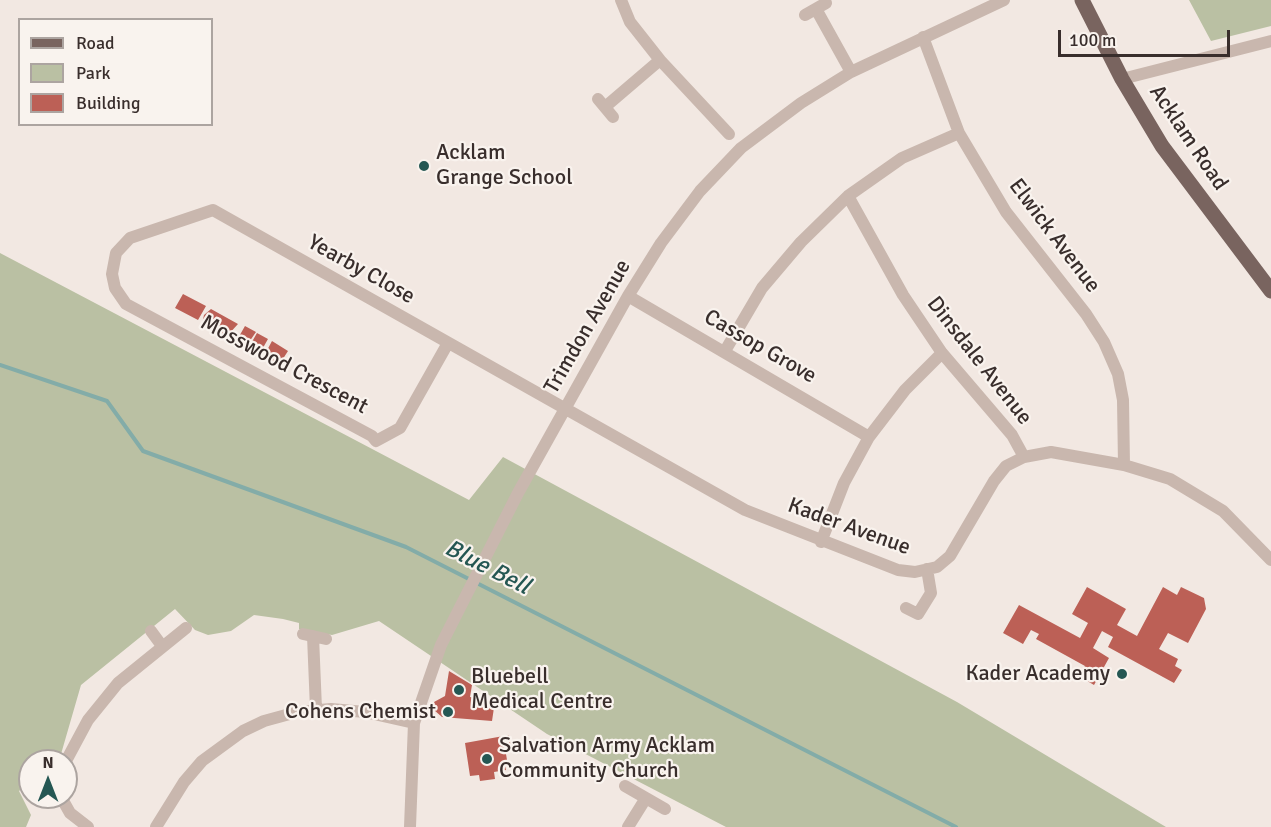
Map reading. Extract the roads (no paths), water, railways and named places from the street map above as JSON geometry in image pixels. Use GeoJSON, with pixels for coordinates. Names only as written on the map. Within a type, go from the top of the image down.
{"type":"FeatureCollection","features":[{"type":"Feature","properties":{"kind":"main road","name":"Acklam Road"},"geometry":{"type":"LineString","coordinates":[[1082,0],[1122,79],[1162,146],[1271,291]]}},
{"type":"Feature","properties":{"kind":"street"},"geometry":{"type":"LineString","coordinates":[[621,0],[630,22],[660,60],[729,134]]}},
{"type":"Feature","properties":{"kind":"street","name":"Trimdon Avenue"},"geometry":{"type":"LineString","coordinates":[[410,827],[408,804],[414,723],[433,666],[457,611],[484,559],[628,296],[661,243],[700,192],[741,148],[801,103],[850,72],[1004,0]]}},
{"type":"Feature","properties":{"kind":"street"},"geometry":{"type":"LineString","coordinates":[[816,9],[850,72]]}},
{"type":"Feature","properties":{"kind":"street","name":"Elwick Avenue"},"geometry":{"type":"LineString","coordinates":[[923,37],[959,133],[1006,212],[1086,314],[1104,342],[1118,374],[1123,399],[1124,465]]}},
{"type":"Feature","properties":{"kind":"street"},"geometry":{"type":"LineString","coordinates":[[1122,79],[1271,41]]}},
{"type":"Feature","properties":{"kind":"street"},"geometry":{"type":"LineString","coordinates":[[614,117],[601,103],[660,60]]}},
{"type":"Feature","properties":{"kind":"street"},"geometry":{"type":"LineString","coordinates":[[725,351],[762,288],[801,242],[848,196],[902,158],[959,133]]}},
{"type":"Feature","properties":{"kind":"street","name":"Dinsdale Avenue"},"geometry":{"type":"LineString","coordinates":[[848,196],[903,295],[942,353],[1012,435],[1024,457]]}},
{"type":"Feature","properties":{"kind":"street","name":"Yearby Close"},"geometry":{"type":"LineString","coordinates":[[130,238],[213,210],[565,409]]}},
{"type":"Feature","properties":{"kind":"street","name":"Mosswood Crescent"},"geometry":{"type":"LineString","coordinates":[[130,238],[116,253],[112,274],[115,288],[126,304],[372,436],[376,441],[400,429],[448,343]]}},
{"type":"Feature","properties":{"kind":"street","name":"Cassop Grove"},"geometry":{"type":"LineString","coordinates":[[628,296],[870,437]]}},
{"type":"Feature","properties":{"kind":"street"},"geometry":{"type":"LineString","coordinates":[[821,542],[844,483],[870,437],[905,390],[942,353]]}},
{"type":"Feature","properties":{"kind":"street","name":"Kader Avenue"},"geometry":{"type":"LineString","coordinates":[[565,409],[745,510],[821,542],[898,570],[915,572],[937,567],[950,556],[994,480],[1006,466],[1024,457],[1051,452],[1124,465],[1170,479],[1223,511],[1271,560]]}},
{"type":"Feature","properties":{"kind":"street"},"geometry":{"type":"LineString","coordinates":[[906,608],[918,614],[931,593],[927,569]]}},
{"type":"Feature","properties":{"kind":"street"},"geometry":{"type":"LineString","coordinates":[[73,749],[102,700],[133,669],[186,628]]}},
{"type":"Feature","properties":{"kind":"street"},"geometry":{"type":"LineString","coordinates":[[151,631],[162,646]]}},
{"type":"Feature","properties":{"kind":"street"},"geometry":{"type":"LineString","coordinates":[[316,710],[308,635],[326,639]]}},
{"type":"Feature","properties":{"kind":"street"},"geometry":{"type":"LineString","coordinates":[[156,827],[184,782],[220,746],[264,721],[316,710],[345,709],[414,723]]}},
{"type":"Feature","properties":{"kind":"street"},"geometry":{"type":"LineString","coordinates":[[625,786],[666,808]]}},
{"type":"Feature","properties":{"kind":"street"},"geometry":{"type":"LineString","coordinates":[[628,827],[645,798]]}},
{"type":"Feature","properties":{"kind":"street"},"geometry":{"type":"LineString","coordinates":[[68,809],[88,827]]}},
{"type":"Feature","properties":{"kind":"waterway","name":"Blue Bell"},"geometry":{"type":"LineString","coordinates":[[0,365],[107,401],[143,451],[406,547],[956,827]]}},
{"type":"Feature","properties":{"kind":"place","name":"Acklam Grange School"},"geometry":{"type":"Point","coordinates":[424,166]}},
{"type":"Feature","properties":{"kind":"place","name":"Kader Academy"},"geometry":{"type":"Point","coordinates":[1122,674]}},
{"type":"Feature","properties":{"kind":"place","name":"Bluebell Medical Centre"},"geometry":{"type":"Point","coordinates":[459,690]}},
{"type":"Feature","properties":{"kind":"place","name":"Cohens Chemist"},"geometry":{"type":"Point","coordinates":[448,712]}},
{"type":"Feature","properties":{"kind":"place","name":"Salvation Army Acklam Community Church"},"geometry":{"type":"Point","coordinates":[487,759]}}]}
